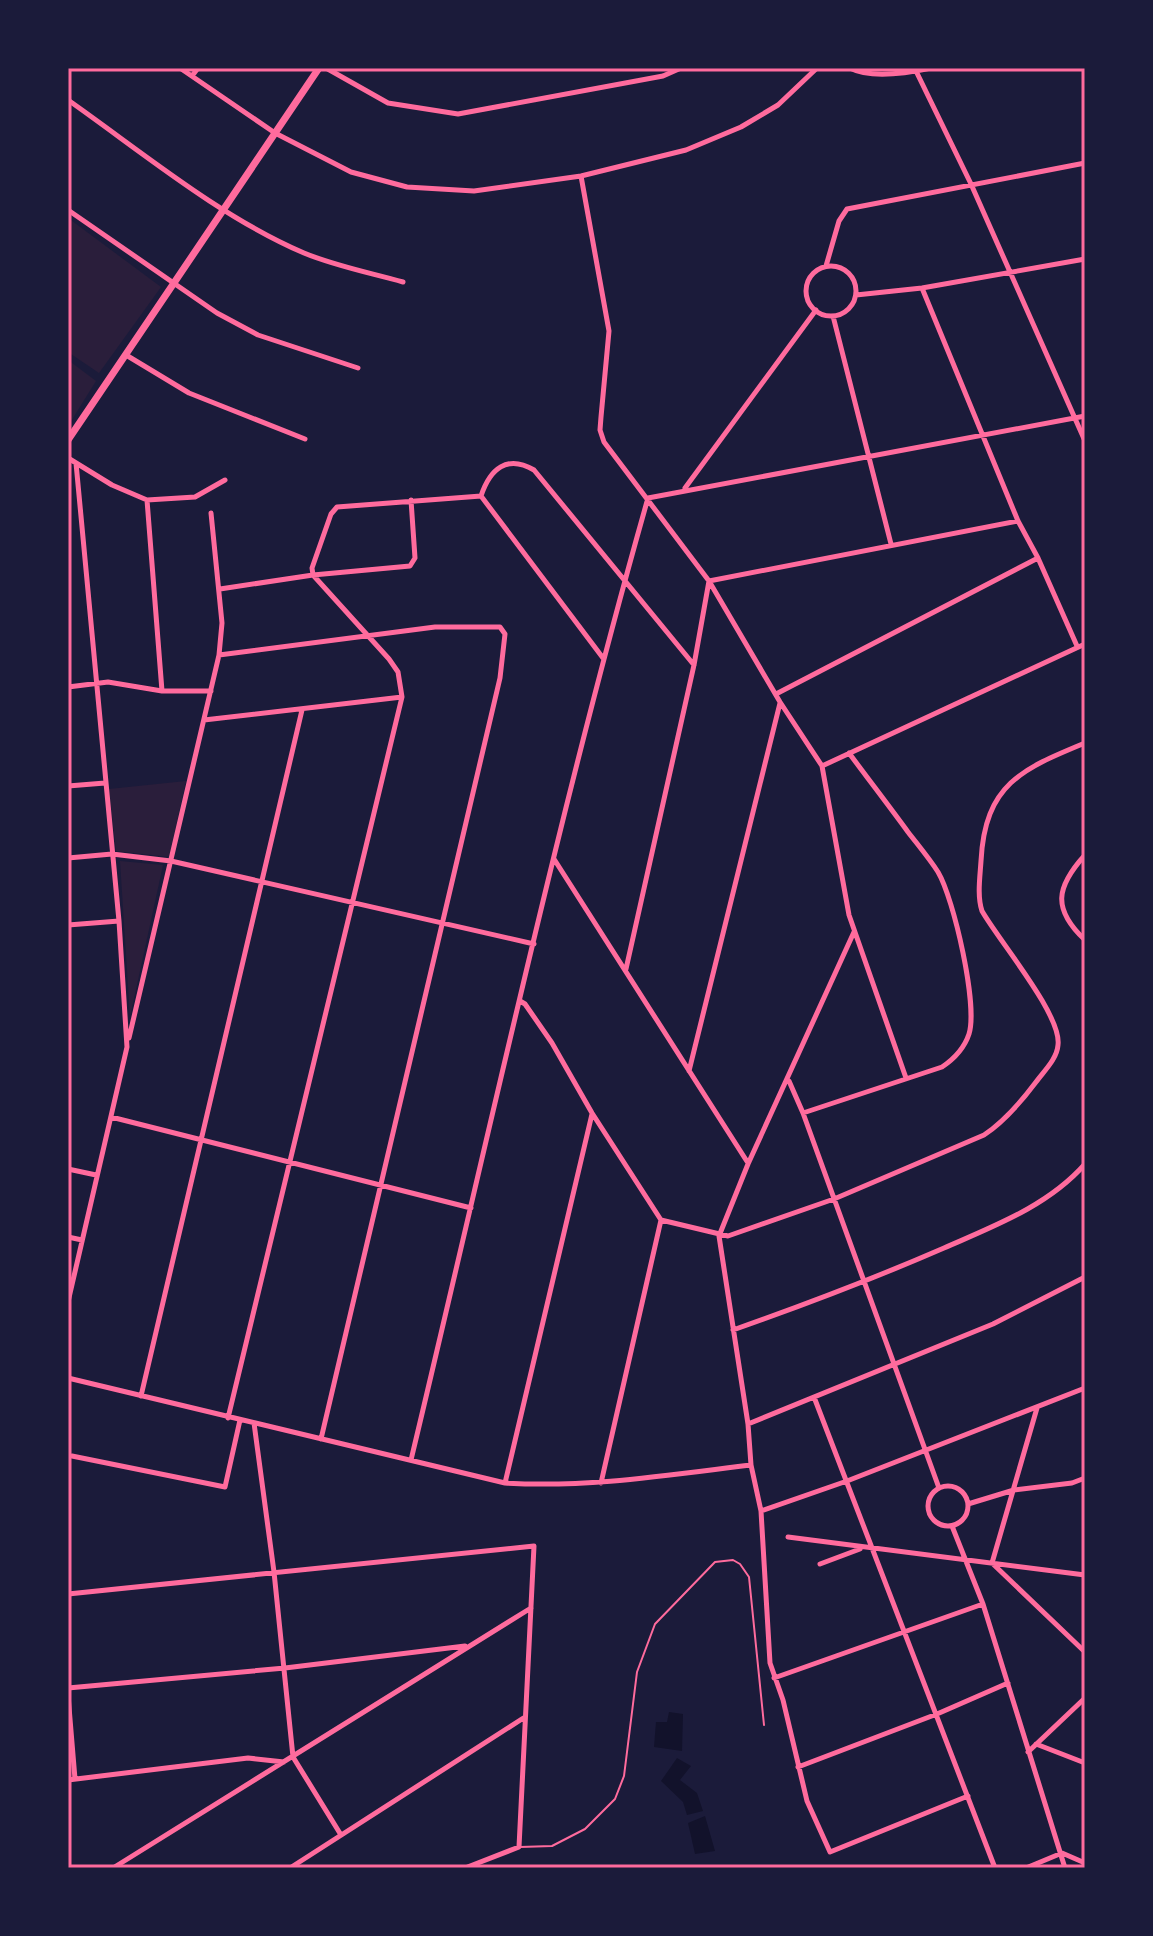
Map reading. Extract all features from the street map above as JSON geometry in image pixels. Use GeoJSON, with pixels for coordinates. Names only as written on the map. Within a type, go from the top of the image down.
{"type":"FeatureCollection","features":[{"type":"Feature","properties":{"kind":"main road"},"geometry":{"type":"LineString","coordinates":[[68,440],[319,68]]}},
{"type":"Feature","properties":{"kind":"street"},"geometry":{"type":"LineString","coordinates":[[180,68],[275,133],[351,172],[422,189],[474,191],[581,176],[686,150],[716,139],[778,105],[817,68]]}},
{"type":"Feature","properties":{"kind":"street"},"geometry":{"type":"LineString","coordinates":[[192,76],[198,68]]}},
{"type":"Feature","properties":{"kind":"street"},"geometry":{"type":"LineString","coordinates":[[326,68],[388,103],[458,114],[663,76],[681,68]]}},
{"type":"Feature","properties":{"kind":"street"},"geometry":{"type":"LineString","coordinates":[[850,68],[861,73],[931,68]]}},
{"type":"Feature","properties":{"kind":"street"},"geometry":{"type":"LineString","coordinates":[[916,71],[971,184],[1085,441]]}},
{"type":"Feature","properties":{"kind":"street"},"geometry":{"type":"LineString","coordinates":[[68,100],[224,209],[305,254],[403,282]]}},
{"type":"Feature","properties":{"kind":"street"},"geometry":{"type":"LineString","coordinates":[[826,266],[839,221],[847,209],[1085,163]]}},
{"type":"Feature","properties":{"kind":"street"},"geometry":{"type":"LineString","coordinates":[[581,176],[609,331],[600,430],[604,442],[709,581],[780,702],[822,766],[854,932],[906,1078]]}},
{"type":"Feature","properties":{"kind":"street"},"geometry":{"type":"LineString","coordinates":[[68,210],[217,313],[258,335],[358,368]]}},
{"type":"Feature","properties":{"kind":"street"},"geometry":{"type":"LineString","coordinates":[[597,260],[605,258]]}},
{"type":"Feature","properties":{"kind":"street"},"geometry":{"type":"LineString","coordinates":[[856,295],[922,288],[1085,259]]}},
{"type":"Feature","properties":{"kind":"street"},"geometry":{"type":"LineString","coordinates":[[826,266],[842,268],[849,273],[856,287],[856,295],[848,309],[833,316],[816,310],[807,297],[806,289],[812,274],[826,266]]}},
{"type":"Feature","properties":{"kind":"street"},"geometry":{"type":"LineString","coordinates":[[922,288],[1018,521],[1077,646]]}},
{"type":"Feature","properties":{"kind":"street"},"geometry":{"type":"LineString","coordinates":[[685,489],[816,310]]}},
{"type":"Feature","properties":{"kind":"street"},"geometry":{"type":"LineString","coordinates":[[833,316],[891,544]]}},
{"type":"Feature","properties":{"kind":"street"},"geometry":{"type":"LineString","coordinates":[[126,355],[189,393],[305,439]]}},
{"type":"Feature","properties":{"kind":"street"},"geometry":{"type":"LineString","coordinates":[[648,498],[1085,416]]}},
{"type":"Feature","properties":{"kind":"street"},"geometry":{"type":"LineString","coordinates":[[68,458],[112,485],[147,500],[195,497],[225,480]]}},
{"type":"Feature","properties":{"kind":"street"},"geometry":{"type":"LineString","coordinates":[[76,463],[119,921],[127,1047]]}},
{"type":"Feature","properties":{"kind":"street"},"geometry":{"type":"LineString","coordinates":[[481,496],[491,475],[507,464],[522,463],[534,470],[694,665]]}},
{"type":"Feature","properties":{"kind":"street"},"geometry":{"type":"LineString","coordinates":[[228,1418],[402,697],[398,672],[313,575],[312,568],[331,514],[337,507],[481,496]]}},
{"type":"Feature","properties":{"kind":"street"},"geometry":{"type":"LineString","coordinates":[[481,496],[603,659]]}},
{"type":"Feature","properties":{"kind":"street"},"geometry":{"type":"LineString","coordinates":[[411,1460],[603,659],[648,498]]}},
{"type":"Feature","properties":{"kind":"street"},"geometry":{"type":"LineString","coordinates":[[147,500],[162,691]]}},
{"type":"Feature","properties":{"kind":"street"},"geometry":{"type":"LineString","coordinates":[[220,589],[313,575],[410,566],[415,558],[411,500]]}},
{"type":"Feature","properties":{"kind":"street"},"geometry":{"type":"LineString","coordinates":[[68,1302],[219,655],[222,623],[211,513]]}},
{"type":"Feature","properties":{"kind":"street"},"geometry":{"type":"LineString","coordinates":[[709,581],[1018,521]]}},
{"type":"Feature","properties":{"kind":"street"},"geometry":{"type":"LineString","coordinates":[[776,694],[1038,558]]}},
{"type":"Feature","properties":{"kind":"street"},"geometry":{"type":"LineString","coordinates":[[626,969],[694,665],[709,581]]}},
{"type":"Feature","properties":{"kind":"street"},"geometry":{"type":"LineString","coordinates":[[219,655],[449,626],[500,627],[505,634],[500,678],[321,1439]]}},
{"type":"Feature","properties":{"kind":"street"},"geometry":{"type":"LineString","coordinates":[[822,766],[1085,644]]}},
{"type":"Feature","properties":{"kind":"street"},"geometry":{"type":"LineString","coordinates":[[68,687],[108,682],[162,691],[211,691]]}},
{"type":"Feature","properties":{"kind":"street"},"geometry":{"type":"LineString","coordinates":[[204,720],[402,697]]}},
{"type":"Feature","properties":{"kind":"street"},"geometry":{"type":"LineString","coordinates":[[689,1071],[780,702]]}},
{"type":"Feature","properties":{"kind":"street"},"geometry":{"type":"LineString","coordinates":[[141,1396],[302,710]]}},
{"type":"Feature","properties":{"kind":"street"},"geometry":{"type":"LineString","coordinates":[[520,1001],[552,1043],[592,1113],[661,1220],[719,1236],[728,1236],[834,1199],[994,1128],[1027,1094],[1057,1052],[1058,1034],[1054,1020],[986,918],[979,897],[981,855],[991,807],[1008,785],[1033,765],[1085,743]]}},
{"type":"Feature","properties":{"kind":"street"},"geometry":{"type":"LineString","coordinates":[[803,1113],[942,1067],[962,1049],[969,1034],[972,1015],[948,893],[937,871],[849,753]]}},
{"type":"Feature","properties":{"kind":"street"},"geometry":{"type":"LineString","coordinates":[[68,786],[105,783]]}},
{"type":"Feature","properties":{"kind":"street"},"geometry":{"type":"LineString","coordinates":[[68,858],[112,854],[171,861],[534,944]]}},
{"type":"Feature","properties":{"kind":"street"},"geometry":{"type":"LineString","coordinates":[[1085,855],[1069,872],[1061,892],[1061,909],[1085,940]]}},
{"type":"Feature","properties":{"kind":"street"},"geometry":{"type":"LineString","coordinates":[[554,859],[748,1164]]}},
{"type":"Feature","properties":{"kind":"street"},"geometry":{"type":"LineString","coordinates":[[68,925],[119,921]]}},
{"type":"Feature","properties":{"kind":"street"},"geometry":{"type":"LineString","coordinates":[[854,932],[748,1164],[719,1236],[748,1424],[751,1465],[761,1511],[768,1644],[807,1801],[830,1852],[968,1796]]}},
{"type":"Feature","properties":{"kind":"street"},"geometry":{"type":"LineString","coordinates":[[788,1080],[803,1113],[939,1488]]}},
{"type":"Feature","properties":{"kind":"street"},"geometry":{"type":"LineString","coordinates":[[505,1483],[592,1113]]}},
{"type":"Feature","properties":{"kind":"street"},"geometry":{"type":"LineString","coordinates":[[111,1117],[471,1208]]}},
{"type":"Feature","properties":{"kind":"street"},"geometry":{"type":"LineString","coordinates":[[733,1330],[863,1283],[1009,1220],[1071,1180],[1085,1164]]}},
{"type":"Feature","properties":{"kind":"street"},"geometry":{"type":"LineString","coordinates":[[68,1169],[96,1175]]}},
{"type":"Feature","properties":{"kind":"street"},"geometry":{"type":"LineString","coordinates":[[601,1483],[661,1220]]}},
{"type":"Feature","properties":{"kind":"street"},"geometry":{"type":"LineString","coordinates":[[68,1237],[82,1240]]}},
{"type":"Feature","properties":{"kind":"street"},"geometry":{"type":"LineString","coordinates":[[748,1424],[993,1324],[1085,1277]]}},
{"type":"Feature","properties":{"kind":"street"},"geometry":{"type":"LineString","coordinates":[[68,1378],[505,1483],[601,1483],[751,1465]]}},
{"type":"Feature","properties":{"kind":"street"},"geometry":{"type":"LineString","coordinates":[[761,1511],[847,1481],[1085,1388]]}},
{"type":"Feature","properties":{"kind":"street"},"geometry":{"type":"LineString","coordinates":[[814,1397],[995,1868]]}},
{"type":"Feature","properties":{"kind":"street"},"geometry":{"type":"LineString","coordinates":[[992,1563],[1038,1407]]}},
{"type":"Feature","properties":{"kind":"street"},"geometry":{"type":"LineString","coordinates":[[72,1456],[225,1487],[240,1420]]}},
{"type":"Feature","properties":{"kind":"street"},"geometry":{"type":"LineString","coordinates":[[254,1423],[274,1572],[293,1757],[341,1835]]}},
{"type":"Feature","properties":{"kind":"street"},"geometry":{"type":"LineString","coordinates":[[968,1504],[1014,1490],[1072,1483],[1085,1478]]}},
{"type":"Feature","properties":{"kind":"street"},"geometry":{"type":"LineString","coordinates":[[952,1526],[966,1515],[967,1498],[958,1488],[945,1486],[930,1498],[929,1510],[935,1521],[952,1526],[968,1560],[1065,1868]]}},
{"type":"Feature","properties":{"kind":"street"},"geometry":{"type":"LineString","coordinates":[[788,1537],[1085,1575]]}},
{"type":"Feature","properties":{"kind":"street"},"geometry":{"type":"LineString","coordinates":[[68,1594],[534,1546],[519,1847],[465,1868]]}},
{"type":"Feature","properties":{"kind":"street"},"geometry":{"type":"LineString","coordinates":[[820,1564],[862,1548]]}},
{"type":"Feature","properties":{"kind":"street"},"geometry":{"type":"LineString","coordinates":[[992,1563],[1085,1652]]}},
{"type":"Feature","properties":{"kind":"street"},"geometry":{"type":"LineString","coordinates":[[774,1678],[983,1604]]}},
{"type":"Feature","properties":{"kind":"street"},"geometry":{"type":"LineString","coordinates":[[113,1868],[531,1607]]}},
{"type":"Feature","properties":{"kind":"street"},"geometry":{"type":"LineString","coordinates":[[68,1688],[285,1668],[469,1645]]}},
{"type":"Feature","properties":{"kind":"street"},"geometry":{"type":"LineString","coordinates":[[798,1767],[937,1714],[1008,1683]]}},
{"type":"Feature","properties":{"kind":"street"},"geometry":{"type":"LineString","coordinates":[[68,1695],[72,1779],[248,1758],[285,1762]]}},
{"type":"Feature","properties":{"kind":"street"},"geometry":{"type":"LineString","coordinates":[[1028,1752],[1085,1698]]}},
{"type":"Feature","properties":{"kind":"street"},"geometry":{"type":"LineString","coordinates":[[290,1868],[526,1717]]}},
{"type":"Feature","properties":{"kind":"street"},"geometry":{"type":"LineString","coordinates":[[1036,1744],[1085,1763]]}},
{"type":"Feature","properties":{"kind":"street"},"geometry":{"type":"LineString","coordinates":[[1026,1868],[1062,1853],[1085,1863]]}},
{"type":"Feature","properties":{"kind":"lane"},"geometry":{"type":"LineString","coordinates":[[519,1847],[552,1846],[585,1829],[615,1799],[624,1776],[637,1672],[655,1624],[715,1562],[733,1560],[749,1577],[764,1725]]}},
{"type":"Feature","properties":{"kind":"shaded area"},"geometry":{"type":"Polygon","coordinates":[[[68,218],[161,287],[99,373],[68,352],[68,218]]]}},
{"type":"Feature","properties":{"kind":"shaded area"},"geometry":{"type":"Polygon","coordinates":[[[68,360],[96,381],[68,426],[68,360]]]}},
{"type":"Feature","properties":{"kind":"shaded area"},"geometry":{"type":"Polygon","coordinates":[[[186,781],[169,857],[116,851],[109,789],[186,781]]]}},
{"type":"Feature","properties":{"kind":"shaded area"},"geometry":{"type":"Polygon","coordinates":[[[120,861],[163,865],[130,1017],[120,861]]]}},
{"type":"Feature","properties":{"kind":"shaded area"},"geometry":{"type":"Polygon","coordinates":[[[669,1712],[683,1714],[682,1751],[654,1747],[656,1722],[667,1722],[669,1712]]]}},
{"type":"Feature","properties":{"kind":"shaded area"},"geometry":{"type":"Polygon","coordinates":[[[677,1758],[691,1766],[680,1780],[697,1793],[703,1811],[687,1815],[683,1802],[661,1781],[677,1758]]]}},
{"type":"Feature","properties":{"kind":"shaded area"},"geometry":{"type":"Polygon","coordinates":[[[705,1816],[715,1851],[695,1854],[688,1823],[705,1816]]]}}]}
